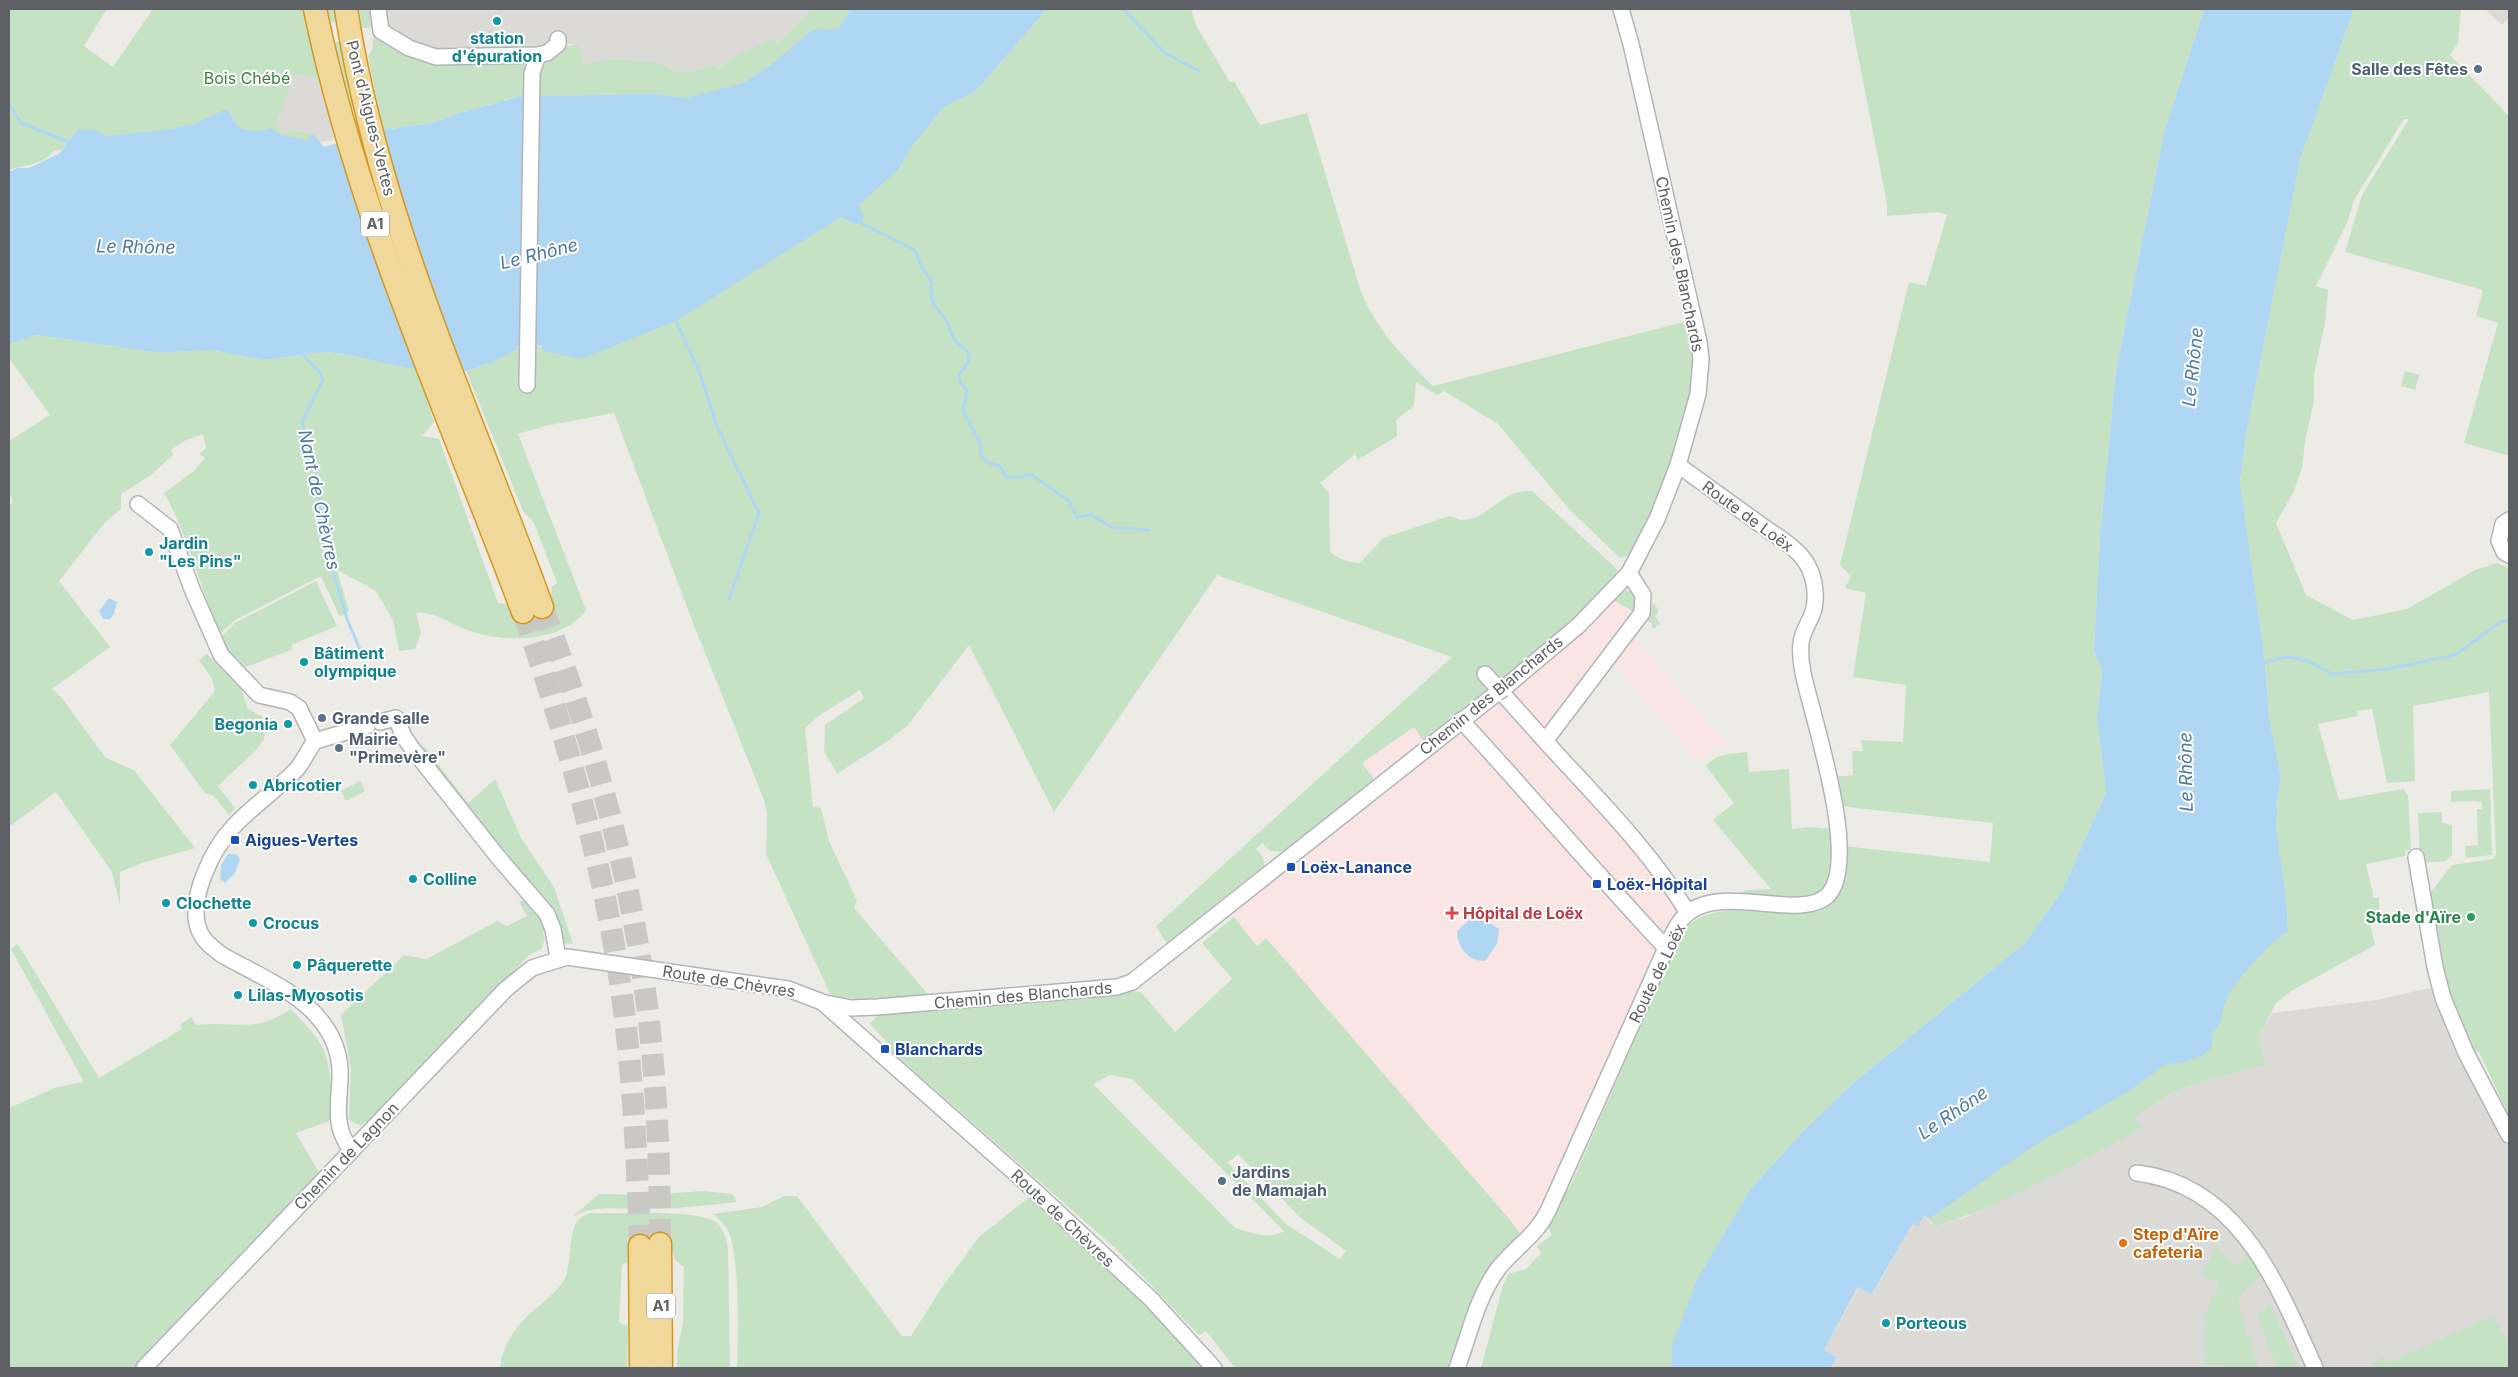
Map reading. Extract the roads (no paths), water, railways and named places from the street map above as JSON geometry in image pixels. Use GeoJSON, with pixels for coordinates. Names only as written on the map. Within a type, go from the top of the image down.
{"type":"FeatureCollection","features":[{"type":"Feature","properties":{"kind":"highway","name":"Pont d'Aigues-Vertes"},"geometry":{"type":"LineString","coordinates":[[347,15],[368,121],[391,201],[425,301],[458,415]]}},
{"type":"Feature","properties":{"kind":"highway","name":"Pont d'Aigues-Vertes"},"geometry":{"type":"LineString","coordinates":[[316,17],[338,106],[360,180],[392,271],[458,415]]}},
{"type":"Feature","properties":{"kind":"highway","name":"A1"},"geometry":{"type":"LineString","coordinates":[[458,415],[533,610]]}},
{"type":"Feature","properties":{"kind":"highway","name":"A1"},"geometry":{"type":"LineString","coordinates":[[641,1368],[650,1245],[661,1368]]}},
{"type":"Feature","properties":{"kind":"street"},"geometry":{"type":"LineString","coordinates":[[378,9],[381,31],[409,48],[427,55],[534,66]]}},
{"type":"Feature","properties":{"kind":"street","name":"Chemin des Blanchards"},"geometry":{"type":"LineString","coordinates":[[822,1002],[851,1008],[877,1008],[1117,987],[1132,982],[1461,720],[1480,708],[1579,625],[1630,573],[1658,519],[1678,465],[1698,394],[1701,359],[1631,44],[1621,9]]}},
{"type":"Feature","properties":{"kind":"street"},"geometry":{"type":"LineString","coordinates":[[527,384],[534,66],[558,44],[558,39]]}},
{"type":"Feature","properties":{"kind":"street","name":"Route de Loëx"},"geometry":{"type":"LineString","coordinates":[[1457,1368],[1490,1281],[1499,1267],[1532,1236],[1548,1212],[1677,927],[1688,913],[1700,907],[1738,901],[1805,905],[1813,903],[1826,897],[1834,886],[1839,873],[1839,853],[1827,770],[1801,665],[1801,643],[1814,607],[1814,589],[1809,570],[1794,549],[1678,465]]}},
{"type":"Feature","properties":{"kind":"street"},"geometry":{"type":"LineString","coordinates":[[138,504],[170,529],[192,589],[221,655],[259,694],[290,702],[298,708],[315,741]]}},
{"type":"Feature","properties":{"kind":"street"},"geometry":{"type":"LineString","coordinates":[[2509,520],[2503,524],[2499,541],[2504,552],[2509,555]]}},
{"type":"Feature","properties":{"kind":"street"},"geometry":{"type":"LineString","coordinates":[[1545,741],[1642,613],[1643,595],[1630,573]]}},
{"type":"Feature","properties":{"kind":"street"},"geometry":{"type":"LineString","coordinates":[[1485,674],[1643,850],[1668,881],[1688,913]]}},
{"type":"Feature","properties":{"kind":"street"},"geometry":{"type":"LineString","coordinates":[[351,1152],[340,1123],[339,1059],[332,1035],[326,1026],[290,992],[222,955],[211,947],[200,932],[196,917],[196,901],[200,886],[217,847],[234,826],[296,771],[315,741],[396,718],[404,737],[414,751],[498,857],[547,914],[553,929],[558,958]]}},
{"type":"Feature","properties":{"kind":"street"},"geometry":{"type":"LineString","coordinates":[[1461,720],[1489,749],[1598,876],[1666,948]]}},
{"type":"Feature","properties":{"kind":"street"},"geometry":{"type":"LineString","coordinates":[[2416,858],[2435,968],[2443,998],[2466,1053],[2509,1135]]}},
{"type":"Feature","properties":{"kind":"street","name":"Route de Chèvres"},"geometry":{"type":"LineString","coordinates":[[558,958],[584,958],[788,989],[822,1002],[1144,1293],[1214,1368]]}},
{"type":"Feature","properties":{"kind":"street","name":"Chemin de Lagnon"},"geometry":{"type":"LineString","coordinates":[[144,1368],[517,979],[532,968],[558,958]]}},
{"type":"Feature","properties":{"kind":"street"},"geometry":{"type":"LineString","coordinates":[[863,1038],[860,1026],[863,1014],[877,1008]]}},
{"type":"Feature","properties":{"kind":"street"},"geometry":{"type":"LineString","coordinates":[[340,1123],[355,1130],[369,1132]]}},
{"type":"Feature","properties":{"kind":"street"},"geometry":{"type":"LineString","coordinates":[[2137,1173],[2173,1180],[2189,1188],[2220,1210],[2245,1235],[2285,1302],[2315,1368]]}},
{"type":"Feature","properties":{"kind":"water","name":"Le Rhône"},"geometry":{"type":"Polygon","coordinates":[[[851,9],[1047,9],[976,91],[944,107],[911,148],[899,169],[859,205],[864,217],[861,223],[854,224],[841,217],[676,321],[582,359],[543,351],[542,346],[517,345],[516,350],[495,361],[466,371],[417,370],[344,354],[324,352],[263,360],[211,350],[160,353],[37,335],[9,344],[9,172],[17,168],[29,168],[60,153],[78,129],[95,130],[106,136],[158,131],[192,125],[224,110],[228,111],[240,128],[264,130],[272,128],[281,135],[306,140],[313,134],[324,147],[383,130],[432,123],[459,113],[518,97],[651,94],[687,98],[743,83],[766,69],[812,30],[838,29],[851,9]]]}},
{"type":"Feature","properties":{"kind":"water","name":"Le Rhône"},"geometry":{"type":"Polygon","coordinates":[[[2204,9],[2354,9],[2300,160],[2246,435],[2240,482],[2265,662],[2269,717],[2281,777],[2276,806],[2278,811],[2276,829],[2288,931],[2280,936],[2264,952],[2233,988],[2226,1001],[2220,1022],[2211,1034],[2212,1047],[2202,1056],[2181,1063],[2166,1064],[2129,1091],[2032,1147],[1929,1219],[1924,1216],[1918,1226],[1913,1223],[1872,1294],[1858,1287],[1824,1350],[1837,1357],[1831,1368],[1671,1368],[1672,1345],[1697,1280],[1750,1190],[1803,1131],[1851,1085],[2025,943],[2061,893],[2106,793],[2097,717],[2102,671],[2094,651],[2100,536],[2116,371],[2164,133],[2204,9]]]}},
{"type":"Feature","properties":{"kind":"water"},"geometry":{"type":"Polygon","coordinates":[[[109,598],[117,602],[114,614],[110,619],[103,619],[99,611],[109,598]]]}},
{"type":"Feature","properties":{"kind":"water"},"geometry":{"type":"Polygon","coordinates":[[[228,854],[236,854],[240,859],[235,873],[225,883],[220,879],[221,865],[228,854]]]}},
{"type":"Feature","properties":{"kind":"water"},"geometry":{"type":"Polygon","coordinates":[[[1469,920],[1484,920],[1499,929],[1497,944],[1485,961],[1469,956],[1459,943],[1457,931],[1469,920]]]}},
{"type":"Feature","properties":{"kind":"waterway"},"geometry":{"type":"LineString","coordinates":[[1123,9],[1165,53],[1199,71]]}},
{"type":"Feature","properties":{"kind":"waterway"},"geometry":{"type":"LineString","coordinates":[[9,104],[21,123],[69,142]]}},
{"type":"Feature","properties":{"kind":"waterway"},"geometry":{"type":"LineString","coordinates":[[861,223],[915,250],[920,264],[932,283],[931,296],[934,305],[947,322],[952,336],[968,352],[968,362],[959,375],[960,382],[967,390],[963,411],[980,443],[981,455],[988,463],[1000,466],[1007,478],[1032,475],[1069,501],[1077,517],[1092,515],[1111,527],[1149,530]]}},
{"type":"Feature","properties":{"kind":"waterway"},"geometry":{"type":"LineString","coordinates":[[676,321],[700,373],[717,426],[759,513],[729,599]]}},
{"type":"Feature","properties":{"kind":"waterway","name":"Nant de Chèvres"},"geometry":{"type":"LineString","coordinates":[[304,356],[320,373],[323,380],[302,421],[317,479],[324,540],[347,619],[361,652]]}},
{"type":"Feature","properties":{"kind":"waterway"},"geometry":{"type":"LineString","coordinates":[[2265,662],[2287,657],[2308,661],[2332,674],[2387,669],[2455,655],[2502,621],[2509,621]]}},
{"type":"Feature","properties":{"kind":"tunnel"},"geometry":{"type":"LineString","coordinates":[[542,607],[578,706],[608,807],[641,961],[656,1100],[660,1244]]}},
{"type":"Feature","properties":{"kind":"tunnel"},"geometry":{"type":"LineString","coordinates":[[523,612],[553,703],[580,795],[603,888],[612,935],[620,982],[631,1081],[640,1246]]}},
{"type":"Feature","properties":{"kind":"place","name":"station d'épuration"},"geometry":{"type":"Point","coordinates":[497,21]}},
{"type":"Feature","properties":{"kind":"place","name":"Salle des Fêtes"},"geometry":{"type":"Point","coordinates":[2478,69]}},
{"type":"Feature","properties":{"kind":"place","name":"Jardin \"Les Pins\""},"geometry":{"type":"Point","coordinates":[149,552]}},
{"type":"Feature","properties":{"kind":"place","name":"Bâtiment olympique"},"geometry":{"type":"Point","coordinates":[304,662]}},
{"type":"Feature","properties":{"kind":"place","name":"Grande salle"},"geometry":{"type":"Point","coordinates":[322,718]}},
{"type":"Feature","properties":{"kind":"place","name":"Begonia"},"geometry":{"type":"Point","coordinates":[288,724]}},
{"type":"Feature","properties":{"kind":"place","name":"Mairie \"Primevère\""},"geometry":{"type":"Point","coordinates":[339,748]}},
{"type":"Feature","properties":{"kind":"place","name":"Abricotier"},"geometry":{"type":"Point","coordinates":[253,785]}},
{"type":"Feature","properties":{"kind":"place","name":"Aigues-Vertes"},"geometry":{"type":"Point","coordinates":[235,840]}},
{"type":"Feature","properties":{"kind":"place","name":"Loëx-Lanance"},"geometry":{"type":"Point","coordinates":[1291,867]}},
{"type":"Feature","properties":{"kind":"place","name":"Colline"},"geometry":{"type":"Point","coordinates":[413,879]}},
{"type":"Feature","properties":{"kind":"place","name":"Loëx-Hôpital"},"geometry":{"type":"Point","coordinates":[1597,884]}},
{"type":"Feature","properties":{"kind":"place","name":"Clochette"},"geometry":{"type":"Point","coordinates":[166,903]}},
{"type":"Feature","properties":{"kind":"place","name":"Hôpital de Loëx"},"geometry":{"type":"Point","coordinates":[1452,913]}},
{"type":"Feature","properties":{"kind":"place","name":"Stade d'Aïre"},"geometry":{"type":"Point","coordinates":[2471,917]}},
{"type":"Feature","properties":{"kind":"place","name":"Crocus"},"geometry":{"type":"Point","coordinates":[253,923]}},
{"type":"Feature","properties":{"kind":"place","name":"Pâquerette"},"geometry":{"type":"Point","coordinates":[297,965]}},
{"type":"Feature","properties":{"kind":"place","name":"Lilas-Myosotis"},"geometry":{"type":"Point","coordinates":[238,995]}},
{"type":"Feature","properties":{"kind":"place","name":"Blanchards"},"geometry":{"type":"Point","coordinates":[885,1049]}},
{"type":"Feature","properties":{"kind":"place","name":"Jardins de Mamajah"},"geometry":{"type":"Point","coordinates":[1222,1181]}},
{"type":"Feature","properties":{"kind":"place","name":"Step d'Aïre cafeteria"},"geometry":{"type":"Point","coordinates":[2123,1243]}},
{"type":"Feature","properties":{"kind":"place","name":"Porteous"},"geometry":{"type":"Point","coordinates":[1886,1323]}},
{"type":"Feature","properties":{"kind":"park label","name":"Bois Chébé"},"geometry":{"type":"Point","coordinates":[247,78]}}]}
